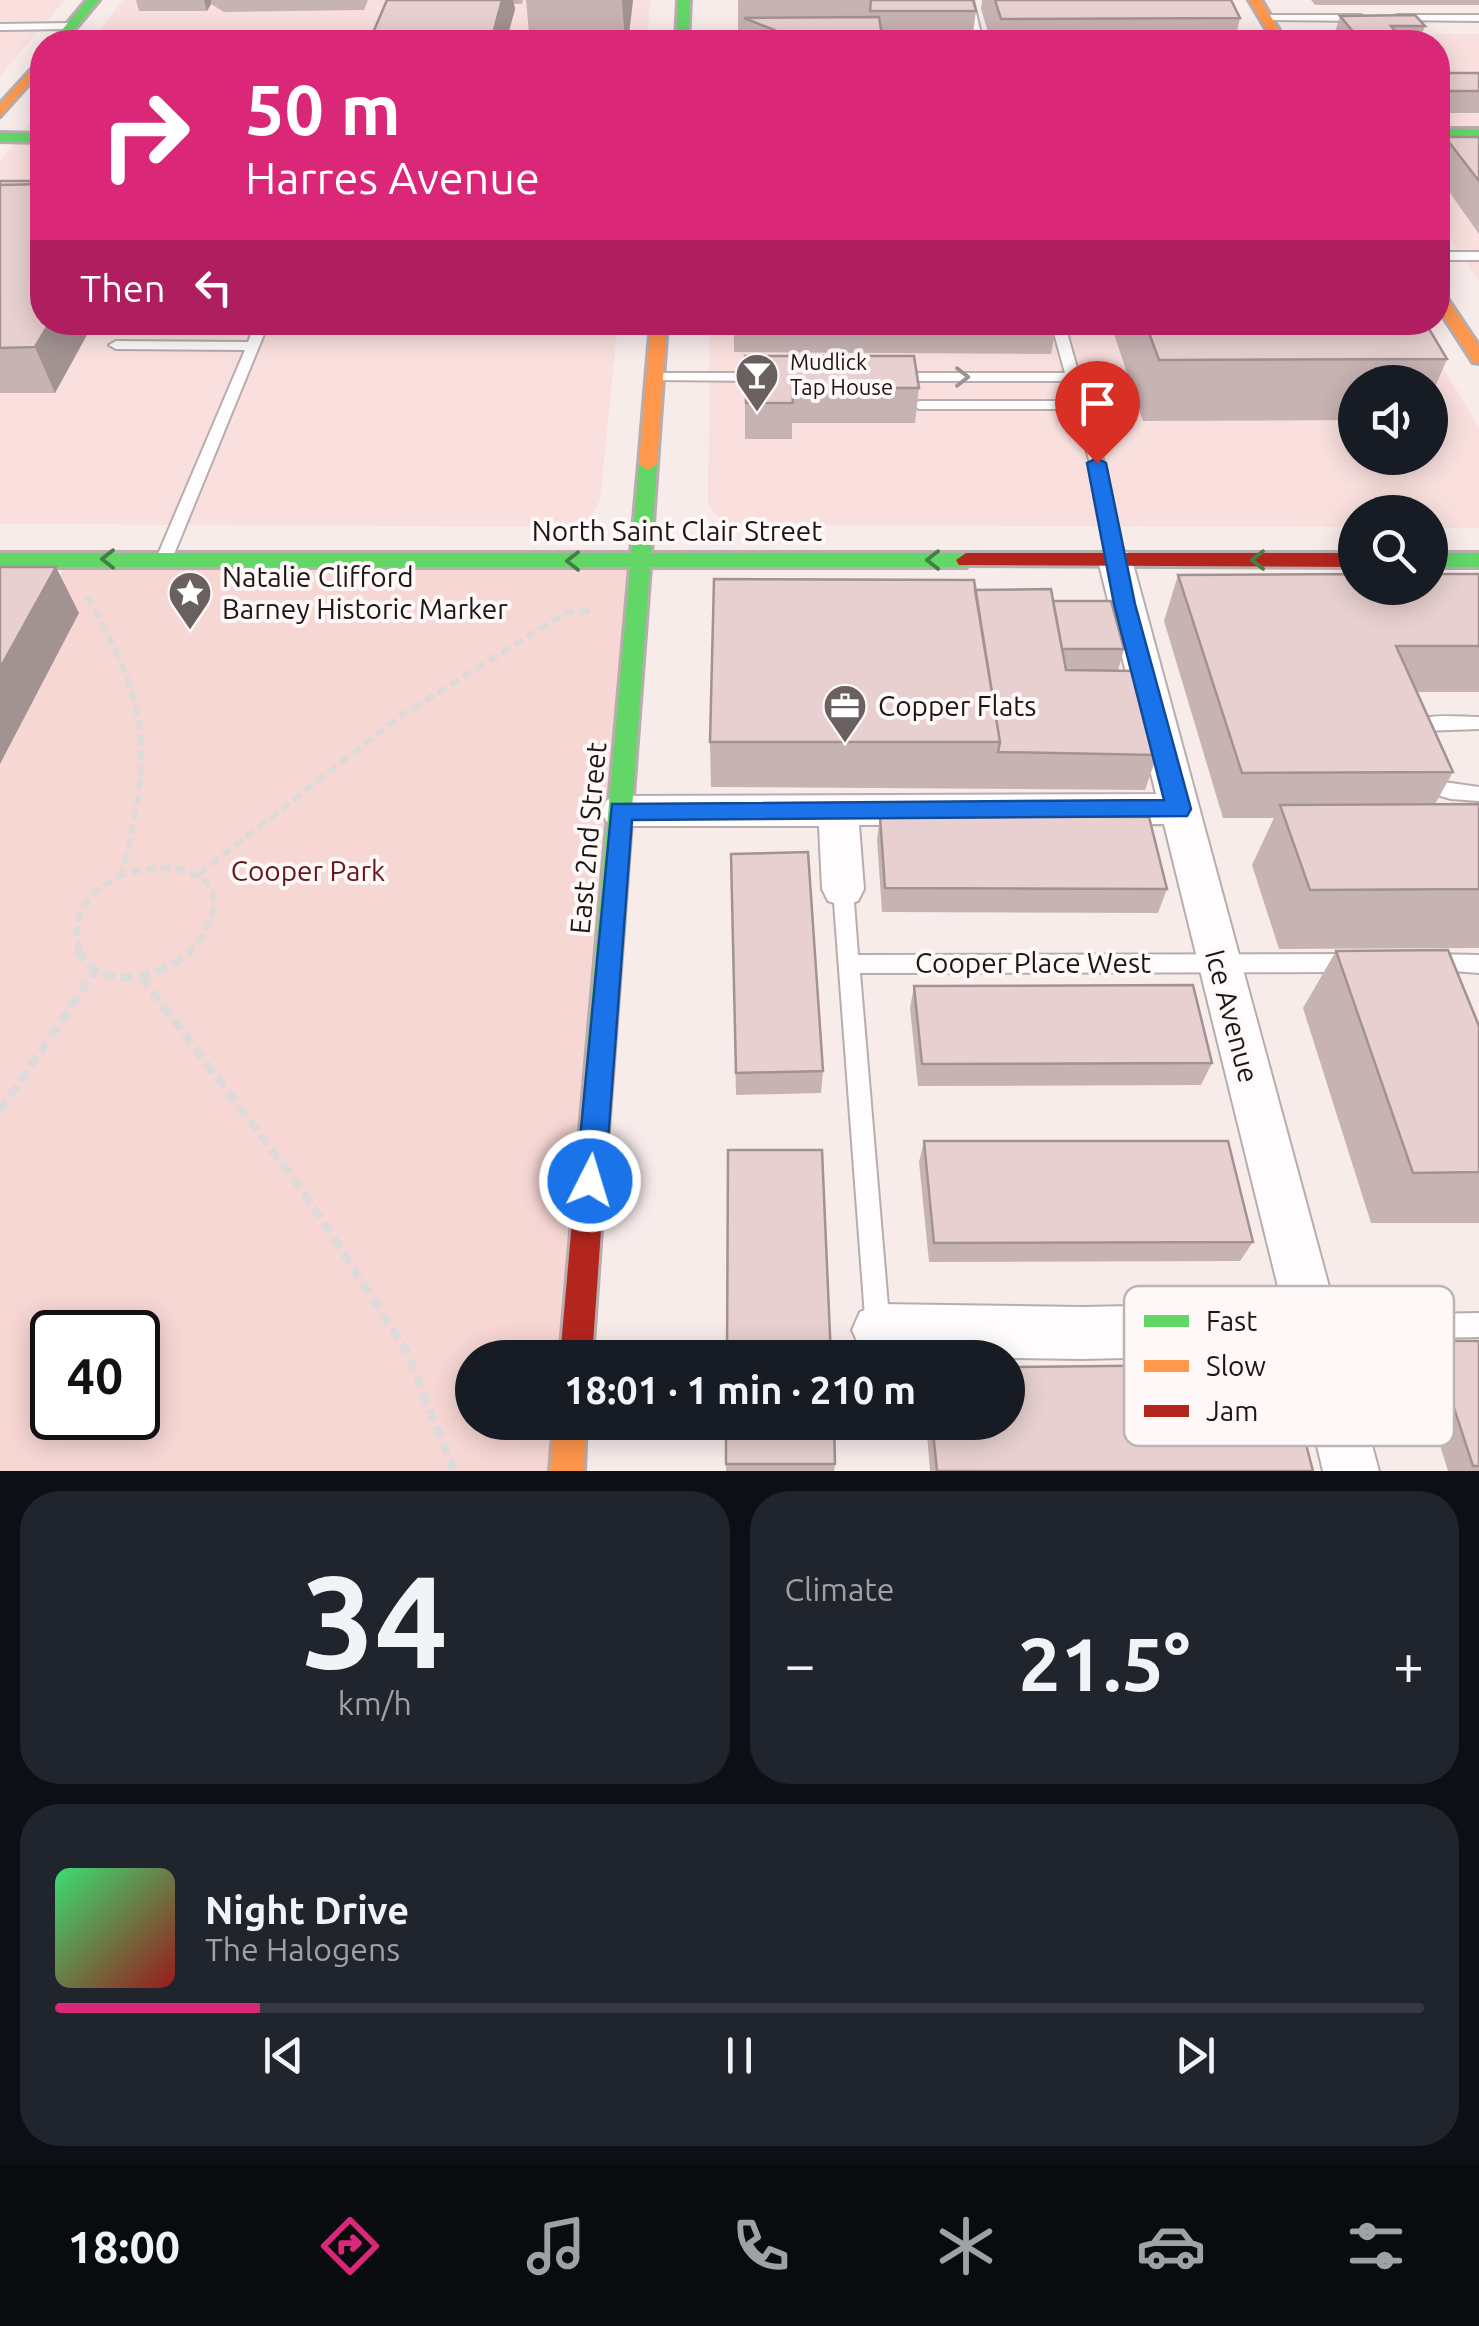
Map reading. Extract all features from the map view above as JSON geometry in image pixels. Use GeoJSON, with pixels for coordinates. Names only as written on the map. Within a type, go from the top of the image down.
{"type":"FeatureCollection","features":[{"type":"Feature","properties":{"kind":"main road"},"geometry":{"type":"LineString","coordinates":[[68,30],[93,0]]}},
{"type":"Feature","properties":{"kind":"main road"},"geometry":{"type":"LineString","coordinates":[[683,30],[684,0]]}},
{"type":"Feature","properties":{"kind":"main road"},"geometry":{"type":"LineString","coordinates":[[0,112],[30,81]]}},
{"type":"Feature","properties":{"kind":"main road"},"geometry":{"type":"LineString","coordinates":[[1450,133],[1479,133]]}},
{"type":"Feature","properties":{"kind":"main road"},"geometry":{"type":"LineString","coordinates":[[0,138],[30,138]]}},
{"type":"Feature","properties":{"kind":"main road"},"geometry":{"type":"LineString","coordinates":[[1450,314],[1479,358]]}},
{"type":"Feature","properties":{"kind":"main road","name":"East 2nd Street"},"geometry":{"type":"LineString","coordinates":[[577,1340],[657,335]]}},
{"type":"Feature","properties":{"kind":"main road","name":"North Saint Clair Street"},"geometry":{"type":"LineString","coordinates":[[0,560],[1338,560]]}},
{"type":"Feature","properties":{"kind":"main road"},"geometry":{"type":"LineString","coordinates":[[1448,560],[1479,560]]}},
{"type":"Feature","properties":{"kind":"main road"},"geometry":{"type":"LineString","coordinates":[[566,1471],[569,1440]]}},
{"type":"Feature","properties":{"kind":"street","name":"Ice Avenue"},"geometry":{"type":"LineString","coordinates":[[1115,560],[1304,1286]]}},
{"type":"Feature","properties":{"kind":"street"},"geometry":{"type":"LineString","coordinates":[[620,811],[1179,809]]}},
{"type":"Feature","properties":{"kind":"street"},"geometry":{"type":"LineString","coordinates":[[838,810],[843,889]]}},
{"type":"Feature","properties":{"kind":"street"},"geometry":{"type":"LineString","coordinates":[[952,1340],[1124,1332]]}},
{"type":"Feature","properties":{"kind":"street","name":"Ice Avenue"},"geometry":{"type":"LineString","coordinates":[[1345,1446],[1351,1471]]}},
{"type":"Feature","properties":{"kind":"lane"},"geometry":{"type":"LineString","coordinates":[[968,0],[976,30]]}},
{"type":"Feature","properties":{"kind":"lane"},"geometry":{"type":"LineString","coordinates":[[1260,9],[1365,18]]}},
{"type":"Feature","properties":{"kind":"lane"},"geometry":{"type":"LineString","coordinates":[[1384,18],[1479,18]]}},
{"type":"Feature","properties":{"kind":"lane"},"geometry":{"type":"LineString","coordinates":[[0,27],[30,30]]}},
{"type":"Feature","properties":{"kind":"lane"},"geometry":{"type":"LineString","coordinates":[[1450,256],[1479,256]]}},
{"type":"Feature","properties":{"kind":"lane"},"geometry":{"type":"LineString","coordinates":[[164,559],[258,335]]}},
{"type":"Feature","properties":{"kind":"lane"},"geometry":{"type":"LineString","coordinates":[[1060,335],[1097,463],[1115,560]]}},
{"type":"Feature","properties":{"kind":"lane"},"geometry":{"type":"LineString","coordinates":[[116,346],[253,346]]}},
{"type":"Feature","properties":{"kind":"lane"},"geometry":{"type":"LineString","coordinates":[[873,377],[1072,376]]}},
{"type":"Feature","properties":{"kind":"lane"},"geometry":{"type":"LineString","coordinates":[[654,378],[794,377]]}},
{"type":"Feature","properties":{"kind":"lane"},"geometry":{"type":"LineString","coordinates":[[919,404],[1080,405]]}},
{"type":"Feature","properties":{"kind":"lane"},"geometry":{"type":"LineString","coordinates":[[1479,724],[1419,725],[1406,732],[1430,786],[1479,794]]}},
{"type":"Feature","properties":{"kind":"lane"},"geometry":{"type":"LineString","coordinates":[[843,889],[877,1340]]}},
{"type":"Feature","properties":{"kind":"lane","name":"Cooper Place West"},"geometry":{"type":"LineString","coordinates":[[848,964],[1367,963]]}},
{"type":"Feature","properties":{"kind":"lane"},"geometry":{"type":"LineString","coordinates":[[1404,963],[1479,964]]}},
{"type":"Feature","properties":{"kind":"lane"},"geometry":{"type":"LineString","coordinates":[[1454,1325],[1479,1325]]}},
{"type":"Feature","properties":{"kind":"path"},"geometry":{"type":"LineString","coordinates":[[68,559],[128,672],[144,743],[138,813],[122,876]]}},
{"type":"Feature","properties":{"kind":"path"},"geometry":{"type":"LineString","coordinates":[[198,874],[265,828],[330,769],[430,695],[567,612],[636,610]]}},
{"type":"Feature","properties":{"kind":"path"},"geometry":{"type":"LineString","coordinates":[[163,865],[183,867],[198,874],[211,887],[216,903],[214,922],[186,957],[141,977],[116,978],[96,972],[81,959],[76,943],[77,924],[101,888],[122,876],[163,865]]}},
{"type":"Feature","properties":{"kind":"path"},"geometry":{"type":"LineString","coordinates":[[0,1111],[96,972]]}},
{"type":"Feature","properties":{"kind":"path"},"geometry":{"type":"LineString","coordinates":[[141,977],[305,1194],[406,1350],[454,1471]]}},
{"type":"Feature","properties":{"kind":"shaded area"},"geometry":{"type":"Polygon","coordinates":[[[0,0],[65,0],[39,30],[30,30],[30,41],[0,76],[0,0]]]}},
{"type":"Feature","properties":{"kind":"shaded area"},"geometry":{"type":"Polygon","coordinates":[[[123,0],[651,0],[647,30],[100,30],[123,0]]]}},
{"type":"Feature","properties":{"kind":"shaded area"},"geometry":{"type":"Polygon","coordinates":[[[1450,34],[1479,34],[1479,282],[1450,238],[1450,34]]]}},
{"type":"Feature","properties":{"kind":"shaded area"},"geometry":{"type":"Polygon","coordinates":[[[30,122],[30,335],[617,335],[600,500],[590,518],[563,527],[0,524],[0,162],[30,122]]]}},
{"type":"Feature","properties":{"kind":"shaded area"},"geometry":{"type":"Polygon","coordinates":[[[710,335],[1423,335],[1441,365],[1338,365],[1338,475],[1448,475],[1448,376],[1479,427],[1479,528],[1448,528],[1448,495],[1338,495],[1338,527],[746,525],[720,521],[708,503],[710,335]]]}},
{"type":"Feature","properties":{"kind":"green space","name":"Cooper Park"},"geometry":{"type":"Polygon","coordinates":[[[68,559],[640,561],[577,1340],[455,1340],[455,1440],[569,1440],[567,1471],[0,1471],[0,700],[68,559]]]}},
{"type":"Feature","properties":{"kind":"building"},"geometry":{"type":"Polygon","coordinates":[[[387,0],[502,0],[494,30],[374,30],[387,0]]]}},
{"type":"Feature","properties":{"kind":"building"},"geometry":{"type":"Polygon","coordinates":[[[871,0],[973,0],[976,11],[870,11],[871,0]]]}},
{"type":"Feature","properties":{"kind":"building"},"geometry":{"type":"Polygon","coordinates":[[[995,0],[1231,0],[1240,18],[1001,19],[995,0]]]}},
{"type":"Feature","properties":{"kind":"building"},"geometry":{"type":"Polygon","coordinates":[[[1415,15],[1425,26],[1352,30],[1340,16],[1415,15]]]}},
{"type":"Feature","properties":{"kind":"building"},"geometry":{"type":"Polygon","coordinates":[[[879,17],[881,30],[774,30],[744,18],[879,17]]]}},
{"type":"Feature","properties":{"kind":"building"},"geometry":{"type":"Polygon","coordinates":[[[1450,73],[1479,73],[1479,91],[1450,91],[1450,73]]]}},
{"type":"Feature","properties":{"kind":"building"},"geometry":{"type":"Polygon","coordinates":[[[1450,137],[1479,137],[1479,181],[1450,143],[1450,137]]]}},
{"type":"Feature","properties":{"kind":"building"},"geometry":{"type":"Polygon","coordinates":[[[0,181],[30,181],[30,184],[0,185],[0,181]]]}},
{"type":"Feature","properties":{"kind":"building"},"geometry":{"type":"Polygon","coordinates":[[[30,184],[30,335],[42,335],[35,347],[0,348],[0,185],[30,184]]]}},
{"type":"Feature","properties":{"kind":"building"},"geometry":{"type":"Polygon","coordinates":[[[1150,335],[1433,335],[1447,359],[1159,360],[1150,335]]]}},
{"type":"Feature","properties":{"kind":"building"},"geometry":{"type":"Polygon","coordinates":[[[745,356],[914,356],[919,388],[792,388],[793,403],[746,403],[745,356]]]}},
{"type":"Feature","properties":{"kind":"building"},"geometry":{"type":"Polygon","coordinates":[[[0,567],[56,567],[0,668],[0,567]]]}},
{"type":"Feature","properties":{"kind":"building"},"geometry":{"type":"Polygon","coordinates":[[[1338,574],[1338,605],[1448,605],[1448,574],[1479,574],[1479,646],[1396,646],[1453,772],[1242,773],[1178,575],[1338,574]]]}},
{"type":"Feature","properties":{"kind":"building"},"geometry":{"type":"Polygon","coordinates":[[[714,579],[974,580],[1000,742],[710,742],[714,579]]]}},
{"type":"Feature","properties":{"kind":"building"},"geometry":{"type":"Polygon","coordinates":[[[1051,589],[1066,670],[1137,671],[1157,755],[998,752],[1000,742],[975,590],[1051,589]]]}},
{"type":"Feature","properties":{"kind":"building"},"geometry":{"type":"Polygon","coordinates":[[[1053,601],[1111,601],[1124,649],[1062,649],[1053,601]]]}},
{"type":"Feature","properties":{"kind":"building"},"geometry":{"type":"Polygon","coordinates":[[[1479,804],[1479,889],[1310,890],[1280,805],[1479,804]]]}},
{"type":"Feature","properties":{"kind":"building"},"geometry":{"type":"Polygon","coordinates":[[[880,816],[1149,817],[1167,889],[885,888],[880,816]]]}},
{"type":"Feature","properties":{"kind":"building"},"geometry":{"type":"Polygon","coordinates":[[[808,852],[823,1071],[736,1073],[731,854],[808,852]]]}},
{"type":"Feature","properties":{"kind":"building"},"geometry":{"type":"Polygon","coordinates":[[[1448,950],[1479,1026],[1479,1172],[1413,1173],[1336,951],[1448,950]]]}},
{"type":"Feature","properties":{"kind":"building"},"geometry":{"type":"Polygon","coordinates":[[[1193,985],[1212,1063],[922,1064],[914,986],[1193,985]]]}},
{"type":"Feature","properties":{"kind":"building"},"geometry":{"type":"Polygon","coordinates":[[[924,1141],[1228,1141],[1253,1242],[934,1243],[924,1141]]]}},
{"type":"Feature","properties":{"kind":"building"},"geometry":{"type":"Polygon","coordinates":[[[728,1150],[822,1150],[830,1340],[727,1340],[728,1150]]]}},
{"type":"Feature","properties":{"kind":"building"},"geometry":{"type":"Polygon","coordinates":[[[1454,1341],[1479,1341],[1479,1466],[1473,1466],[1454,1408],[1454,1341]]]}},
{"type":"Feature","properties":{"kind":"building"},"geometry":{"type":"Polygon","coordinates":[[[1124,1366],[1124,1446],[1306,1446],[1313,1471],[937,1471],[934,1440],[1025,1440],[1025,1367],[1124,1366]]]}},
{"type":"Feature","properties":{"kind":"building"},"geometry":{"type":"Polygon","coordinates":[[[726,1440],[834,1440],[835,1464],[726,1464],[726,1440]]]}},
{"type":"Feature","properties":{"kind":"traffic: fast"},"geometry":{"type":"LineString","coordinates":[[68,30],[93,0]]}},
{"type":"Feature","properties":{"kind":"traffic: fast"},"geometry":{"type":"LineString","coordinates":[[683,30],[684,0]]}},
{"type":"Feature","properties":{"kind":"traffic: fast"},"geometry":{"type":"LineString","coordinates":[[1450,133],[1479,133]]}},
{"type":"Feature","properties":{"kind":"traffic: fast"},"geometry":{"type":"LineString","coordinates":[[0,137],[30,138]]}},
{"type":"Feature","properties":{"kind":"traffic: fast"},"geometry":{"type":"LineString","coordinates":[[594,1131],[648,464]]}},
{"type":"Feature","properties":{"kind":"traffic: fast"},"geometry":{"type":"LineString","coordinates":[[0,560],[966,560]]}},
{"type":"Feature","properties":{"kind":"traffic: fast"},"geometry":{"type":"LineString","coordinates":[[1448,560],[1479,560]]}},
{"type":"Feature","properties":{"kind":"traffic: slow"},"geometry":{"type":"LineString","coordinates":[[1255,0],[1273,30]]}},
{"type":"Feature","properties":{"kind":"traffic: slow"},"geometry":{"type":"LineString","coordinates":[[0,112],[30,76]]}},
{"type":"Feature","properties":{"kind":"traffic: slow"},"geometry":{"type":"LineString","coordinates":[[1450,315],[1479,358]]}},
{"type":"Feature","properties":{"kind":"traffic: slow"},"geometry":{"type":"LineString","coordinates":[[648,464],[658,335]]}},
{"type":"Feature","properties":{"kind":"traffic: slow"},"geometry":{"type":"LineString","coordinates":[[567,1471],[569,1440]]}},
{"type":"Feature","properties":{"kind":"traffic: jam"},"geometry":{"type":"LineString","coordinates":[[966,560],[1338,560]]}},
{"type":"Feature","properties":{"kind":"traffic: jam"},"geometry":{"type":"LineString","coordinates":[[577,1340],[594,1131]]}},
{"type":"Feature","properties":{"kind":"place","name":"Mudlick Tap House"},"geometry":{"type":"Point","coordinates":[757,413]}},
{"type":"Feature","properties":{"kind":"place","name":"Natalie Clifford Barney Historic Marker"},"geometry":{"type":"Point","coordinates":[190,631]}},
{"type":"Feature","properties":{"kind":"place","name":"Copper Flats"},"geometry":{"type":"Point","coordinates":[845,744]}},
{"type":"Feature","properties":{"kind":"route"},"geometry":{"type":"LineString","coordinates":[[590,1181],[620,811],[1179,809],[1124,604],[1097,463]]}}]}
